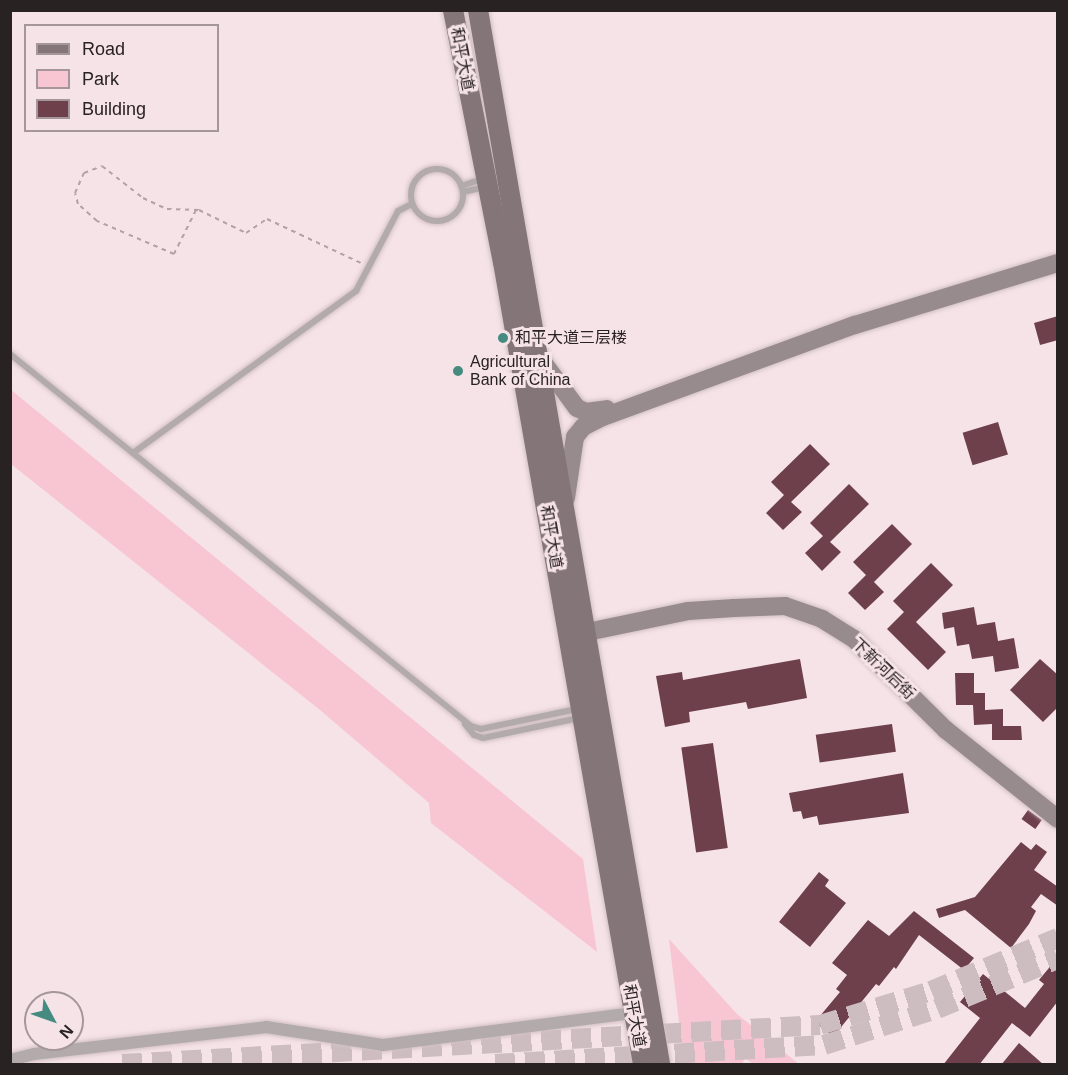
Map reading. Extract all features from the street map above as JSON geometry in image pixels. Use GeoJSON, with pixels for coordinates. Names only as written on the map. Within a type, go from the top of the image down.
{"type":"FeatureCollection","features":[{"type":"Feature","properties":{"kind":"main road","name":"和平大道"},"geometry":{"type":"LineString","coordinates":[[453,10],[660,1065]]}},
{"type":"Feature","properties":{"kind":"main road","name":"和平大道"},"geometry":{"type":"LineString","coordinates":[[478,10],[565,524],[582,713],[643,1065]]}},
{"type":"Feature","properties":{"kind":"street"},"geometry":{"type":"LineString","coordinates":[[536,352],[577,408],[586,412],[600,411],[964,284],[1058,256]]}},
{"type":"Feature","properties":{"kind":"street"},"geometry":{"type":"LineString","coordinates":[[565,524],[575,437],[583,428],[603,417],[866,322],[1058,263]]}},
{"type":"Feature","properties":{"kind":"street","name":"下新河后街"},"geometry":{"type":"LineString","coordinates":[[576,635],[688,611],[734,608],[785,606],[822,619],[854,639],[946,729],[1058,819]]}},
{"type":"Feature","properties":{"kind":"street"},"geometry":{"type":"LineString","coordinates":[[10,1060],[266,1027],[383,1045],[634,1013]]}},
{"type":"Feature","properties":{"kind":"lane"},"geometry":{"type":"LineString","coordinates":[[427,170],[448,171],[462,189],[457,212],[439,221],[420,215],[412,204],[413,184],[427,170]]}},
{"type":"Feature","properties":{"kind":"lane"},"geometry":{"type":"LineString","coordinates":[[462,189],[487,182]]}},
{"type":"Feature","properties":{"kind":"lane"},"geometry":{"type":"LineString","coordinates":[[133,453],[356,291],[398,211],[412,204]]}},
{"type":"Feature","properties":{"kind":"lane"},"geometry":{"type":"LineString","coordinates":[[10,354],[460,719],[480,729],[582,713]]}},
{"type":"Feature","properties":{"kind":"path"},"geometry":{"type":"LineString","coordinates":[[196,210],[174,254],[97,221],[78,204],[75,193],[84,173],[102,166],[152,202],[174,210],[196,210],[246,233],[267,219],[369,267]]}},
{"type":"Feature","properties":{"kind":"green space"},"geometry":{"type":"Polygon","coordinates":[[[10,389],[583,859],[597,952],[431,823],[429,803],[320,710],[11,464],[10,389]]]}},
{"type":"Feature","properties":{"kind":"green space"},"geometry":{"type":"Polygon","coordinates":[[[669,939],[737,1014],[799,1064],[753,1064],[745,1058],[742,1064],[684,1064],[669,939]]]}},
{"type":"Feature","properties":{"kind":"building"},"geometry":{"type":"Polygon","coordinates":[[[1058,316],[1058,340],[1040,345],[1034,323],[1058,316]]]}},
{"type":"Feature","properties":{"kind":"building"},"geometry":{"type":"Polygon","coordinates":[[[998,422],[1008,455],[973,465],[963,433],[998,422]]]}},
{"type":"Feature","properties":{"kind":"building"},"geometry":{"type":"Polygon","coordinates":[[[810,444],[830,464],[791,502],[802,512],[783,530],[766,513],[784,495],[771,482],[810,444]]]}},
{"type":"Feature","properties":{"kind":"building"},"geometry":{"type":"Polygon","coordinates":[[[849,484],[869,504],[830,542],[841,552],[822,571],[805,553],[823,536],[810,523],[849,484]]]}},
{"type":"Feature","properties":{"kind":"building"},"geometry":{"type":"Polygon","coordinates":[[[892,524],[912,544],[874,582],[884,592],[865,610],[848,593],[866,575],[853,562],[892,524]]]}},
{"type":"Feature","properties":{"kind":"building"},"geometry":{"type":"Polygon","coordinates":[[[931,563],[953,585],[916,622],[946,652],[928,670],[887,629],[904,612],[893,601],[931,563]]]}},
{"type":"Feature","properties":{"kind":"building"},"geometry":{"type":"Polygon","coordinates":[[[974,607],[977,625],[995,622],[998,641],[1014,638],[1019,668],[995,672],[993,656],[972,659],[969,644],[957,646],[954,627],[944,629],[942,613],[974,607]]]}},
{"type":"Feature","properties":{"kind":"building"},"geometry":{"type":"Polygon","coordinates":[[[800,659],[807,698],[748,709],[746,702],[689,712],[690,722],[665,727],[656,676],[682,672],[683,680],[800,659]]]}},
{"type":"Feature","properties":{"kind":"building"},"geometry":{"type":"Polygon","coordinates":[[[1040,659],[1058,675],[1058,707],[1043,722],[1010,690],[1040,659]]]}},
{"type":"Feature","properties":{"kind":"building"},"geometry":{"type":"Polygon","coordinates":[[[955,673],[974,673],[974,693],[985,693],[985,710],[1003,709],[1003,726],[1021,726],[1022,740],[992,740],[992,724],[974,725],[973,705],[956,705],[955,673]]]}},
{"type":"Feature","properties":{"kind":"building"},"geometry":{"type":"Polygon","coordinates":[[[892,724],[896,752],[820,762],[816,735],[892,724]]]}},
{"type":"Feature","properties":{"kind":"building"},"geometry":{"type":"Polygon","coordinates":[[[713,743],[728,848],[696,852],[681,747],[713,743]]]}},
{"type":"Feature","properties":{"kind":"building"},"geometry":{"type":"Polygon","coordinates":[[[903,773],[909,813],[819,825],[817,816],[803,819],[801,811],[793,812],[789,793],[903,773]]]}},
{"type":"Feature","properties":{"kind":"building"},"geometry":{"type":"Polygon","coordinates":[[[1028,810],[1042,820],[1035,829],[1022,819],[1028,810]]]}},
{"type":"Feature","properties":{"kind":"building"},"geometry":{"type":"Polygon","coordinates":[[[1021,842],[1031,850],[1036,844],[1047,852],[1034,870],[1058,887],[1058,906],[1041,894],[1031,907],[1036,911],[1029,924],[1011,948],[965,910],[939,918],[936,909],[975,897],[1021,842]]]}},
{"type":"Feature","properties":{"kind":"building"},"geometry":{"type":"Polygon","coordinates":[[[819,872],[829,880],[825,886],[846,903],[810,947],[779,922],[819,872]]]}},
{"type":"Feature","properties":{"kind":"building"},"geometry":{"type":"Polygon","coordinates":[[[914,911],[974,958],[964,970],[919,935],[896,969],[894,967],[879,986],[876,984],[833,1037],[815,1022],[840,992],[836,989],[847,975],[832,963],[868,920],[889,936],[914,911]]]}},
{"type":"Feature","properties":{"kind":"building"},"geometry":{"type":"Polygon","coordinates":[[[1058,957],[1058,1001],[1030,1037],[1012,1023],[979,1065],[943,1065],[980,1018],[960,1002],[983,974],[1025,1008],[1044,984],[1039,980],[1058,957]]]}},
{"type":"Feature","properties":{"kind":"building"},"geometry":{"type":"Polygon","coordinates":[[[1019,1043],[1044,1065],[1001,1065],[1019,1043]]]}},
{"type":"Feature","properties":{"kind":"tunnel"},"geometry":{"type":"LineString","coordinates":[[122,1064],[820,1025],[931,991],[1058,938]]}},
{"type":"Feature","properties":{"kind":"tunnel"},"geometry":{"type":"LineString","coordinates":[[495,1064],[824,1045],[937,1009],[1058,959]]}},
{"type":"Feature","properties":{"kind":"place","name":"和平大道三层楼"},"geometry":{"type":"Point","coordinates":[503,338]}},
{"type":"Feature","properties":{"kind":"place","name":"Agricultural Bank of China"},"geometry":{"type":"Point","coordinates":[458,371]}}]}
